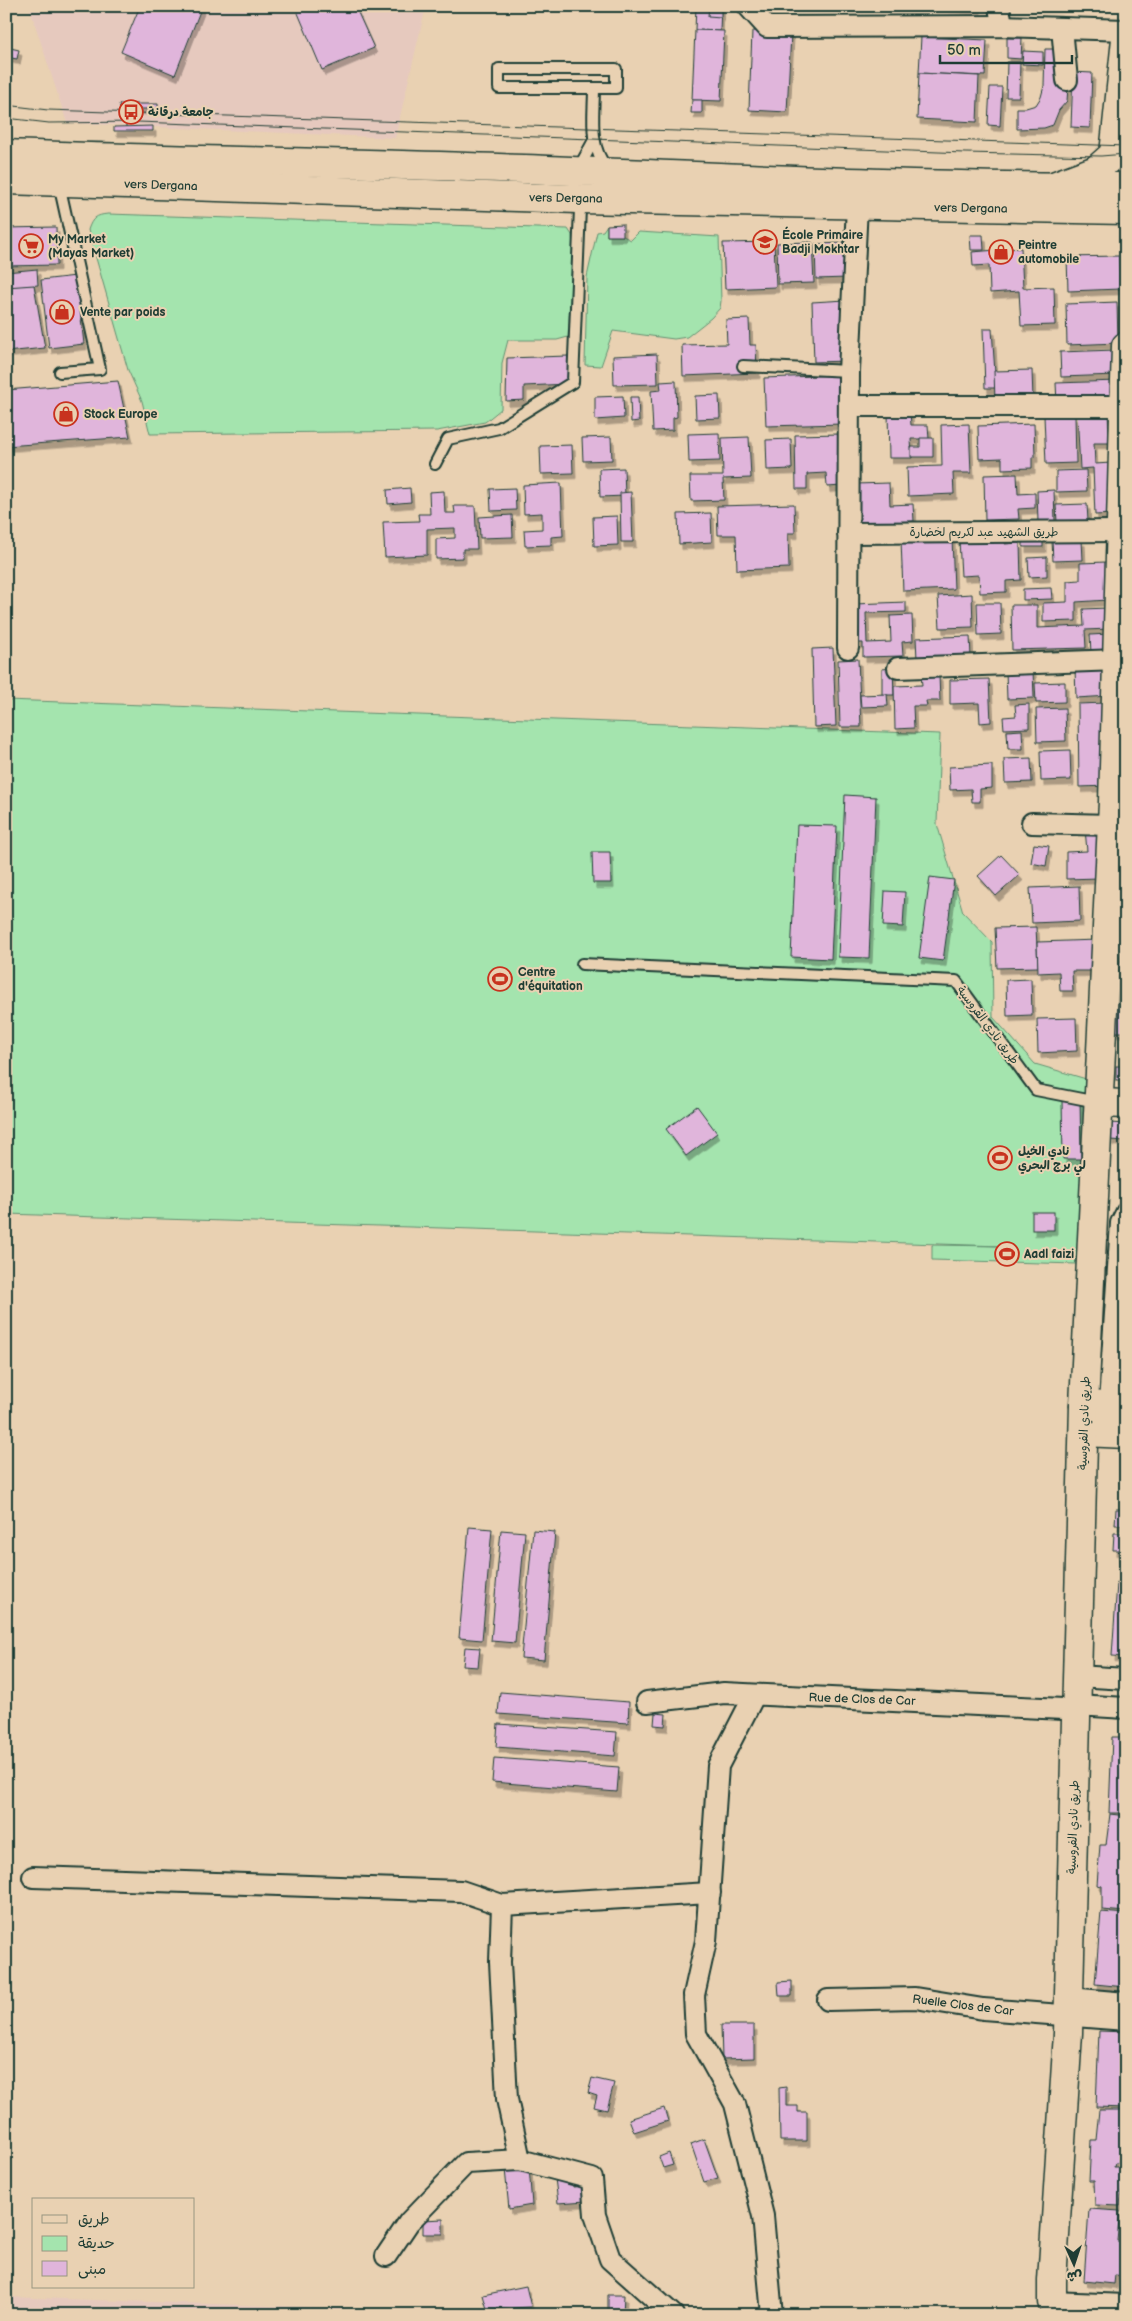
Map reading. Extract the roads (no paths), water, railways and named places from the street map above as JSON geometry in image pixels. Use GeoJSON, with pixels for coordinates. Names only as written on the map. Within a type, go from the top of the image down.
{"type":"FeatureCollection","features":[{"type":"Feature","properties":{"kind":"main road"},"geometry":{"type":"LineString","coordinates":[[1048,188],[1120,161],[1126,39]]}},
{"type":"Feature","properties":{"kind":"main road"},"geometry":{"type":"LineString","coordinates":[[6,154],[611,173],[703,190],[1126,188]]}},
{"type":"Feature","properties":{"kind":"main road"},"geometry":{"type":"LineString","coordinates":[[461,195],[470,182],[467,168]]}},
{"type":"Feature","properties":{"kind":"main road","name":"vers Dergana"},"geometry":{"type":"LineString","coordinates":[[6,180],[578,199],[703,190],[857,206],[1126,210]]}},
{"type":"Feature","properties":{"kind":"main road"},"geometry":{"type":"LineString","coordinates":[[1126,346],[1120,531],[1121,647],[1117,810],[1099,1103],[1126,1104]]}},
{"type":"Feature","properties":{"kind":"main road","name":"طريق نادي الفروسية"},"geometry":{"type":"LineString","coordinates":[[1055,2308],[1052,2281],[1068,2007],[1077,1676],[1106,1419],[1099,1103]]}},
{"type":"Feature","properties":{"kind":"street"},"geometry":{"type":"LineString","coordinates":[[748,6],[767,27],[1002,26],[1126,30]]}},
{"type":"Feature","properties":{"kind":"street"},"geometry":{"type":"LineString","coordinates":[[998,6],[1002,26]]}},
{"type":"Feature","properties":{"kind":"street"},"geometry":{"type":"LineString","coordinates":[[1062,28],[1067,80]]}},
{"type":"Feature","properties":{"kind":"street"},"geometry":{"type":"LineString","coordinates":[[848,648],[849,371],[857,206]]}},
{"type":"Feature","properties":{"kind":"street"},"geometry":{"type":"LineString","coordinates":[[850,406],[1123,406]]}},
{"type":"Feature","properties":{"kind":"street","name":"طريق الشهيد عبد لكريم لخضارة"},"geometry":{"type":"LineString","coordinates":[[848,533],[1120,531]]}},
{"type":"Feature","properties":{"kind":"street"},"geometry":{"type":"LineString","coordinates":[[898,668],[1121,647]]}},
{"type":"Feature","properties":{"kind":"street"},"geometry":{"type":"LineString","coordinates":[[1032,822],[1117,810]]}},
{"type":"Feature","properties":{"kind":"street"},"geometry":{"type":"LineString","coordinates":[[1106,1419],[1120,1222],[1126,1213]]}},
{"type":"Feature","properties":{"kind":"street"},"geometry":{"type":"LineString","coordinates":[[1077,1676],[1126,1679]]}},
{"type":"Feature","properties":{"kind":"street","name":"Rue de Clos de Car"},"geometry":{"type":"LineString","coordinates":[[647,1702],[724,1694],[922,1701],[1064,1710],[1076,1705],[1126,1708]]}},
{"type":"Feature","properties":{"kind":"street"},"geometry":{"type":"LineString","coordinates":[[754,1696],[718,1766],[706,1941],[694,1995],[696,2034],[735,2104],[763,2216],[772,2315]]}},
{"type":"Feature","properties":{"kind":"street"},"geometry":{"type":"LineString","coordinates":[[33,1877],[461,1891],[502,1905],[710,1892]]}},
{"type":"Feature","properties":{"kind":"street"},"geometry":{"type":"LineString","coordinates":[[502,1905],[500,1962],[507,2099],[520,2160]]}},
{"type":"Feature","properties":{"kind":"street","name":"Ruelle Clos de Car"},"geometry":{"type":"LineString","coordinates":[[828,2000],[915,1998],[984,2009],[1068,2007]]}},
{"type":"Feature","properties":{"kind":"street"},"geometry":{"type":"LineString","coordinates":[[1068,2007],[1126,2003]]}},
{"type":"Feature","properties":{"kind":"street"},"geometry":{"type":"LineString","coordinates":[[1068,2007],[1126,2020]]}},
{"type":"Feature","properties":{"kind":"street"},"geometry":{"type":"LineString","coordinates":[[386,2256],[409,2222],[466,2163],[520,2160],[592,2179],[595,2215],[610,2260],[673,2315]]}},
{"type":"Feature","properties":{"kind":"street"},"geometry":{"type":"LineString","coordinates":[[1055,2308],[1126,2305]]}},
{"type":"Feature","properties":{"kind":"lane"},"geometry":{"type":"LineString","coordinates":[[499,69],[616,70],[616,88],[594,88],[499,88],[499,69]]}},
{"type":"Feature","properties":{"kind":"lane"},"geometry":{"type":"LineString","coordinates":[[594,88],[594,140],[600,160],[611,173]]}},
{"type":"Feature","properties":{"kind":"lane"},"geometry":{"type":"LineString","coordinates":[[570,171],[582,162],[594,140]]}},
{"type":"Feature","properties":{"kind":"lane"},"geometry":{"type":"LineString","coordinates":[[58,181],[100,369],[60,372]]}},
{"type":"Feature","properties":{"kind":"lane"},"geometry":{"type":"LineString","coordinates":[[434,464],[448,439],[499,428],[573,382],[580,208],[578,199]]}},
{"type":"Feature","properties":{"kind":"lane"},"geometry":{"type":"LineString","coordinates":[[743,366],[849,371]]}},
{"type":"Feature","properties":{"kind":"lane","name":"طريق نادي الفروسية"},"geometry":{"type":"LineString","coordinates":[[582,964],[956,981],[1036,1090],[1099,1103]]}},
{"type":"Feature","properties":{"kind":"tram line"},"geometry":{"type":"LineString","coordinates":[[6,105],[48,110],[1126,146]]}},
{"type":"Feature","properties":{"kind":"tram line"},"geometry":{"type":"LineString","coordinates":[[6,118],[49,123],[138,122],[965,153],[1101,156],[1126,154]]}},
{"type":"Feature","properties":{"kind":"place","name":"جامعة درقانة"},"geometry":{"type":"Point","coordinates":[131,112]}},
{"type":"Feature","properties":{"kind":"place","name":"École Primaire Badji Mokhtar"},"geometry":{"type":"Point","coordinates":[765,242]}},
{"type":"Feature","properties":{"kind":"place","name":"My Market (Mayas Market)"},"geometry":{"type":"Point","coordinates":[31,246]}},
{"type":"Feature","properties":{"kind":"place","name":"Peintre automobile"},"geometry":{"type":"Point","coordinates":[1001,252]}},
{"type":"Feature","properties":{"kind":"place","name":"Vente par poids"},"geometry":{"type":"Point","coordinates":[62,312]}},
{"type":"Feature","properties":{"kind":"place","name":"Stock Europe"},"geometry":{"type":"Point","coordinates":[66,414]}},
{"type":"Feature","properties":{"kind":"place","name":"Centre d'équitation"},"geometry":{"type":"Point","coordinates":[500,979]}},
{"type":"Feature","properties":{"kind":"place","name":"نادي الخيل لي برج البحري"},"geometry":{"type":"Point","coordinates":[1000,1158]}},
{"type":"Feature","properties":{"kind":"place","name":"Aadl faizi"},"geometry":{"type":"Point","coordinates":[1007,1254]}}]}
